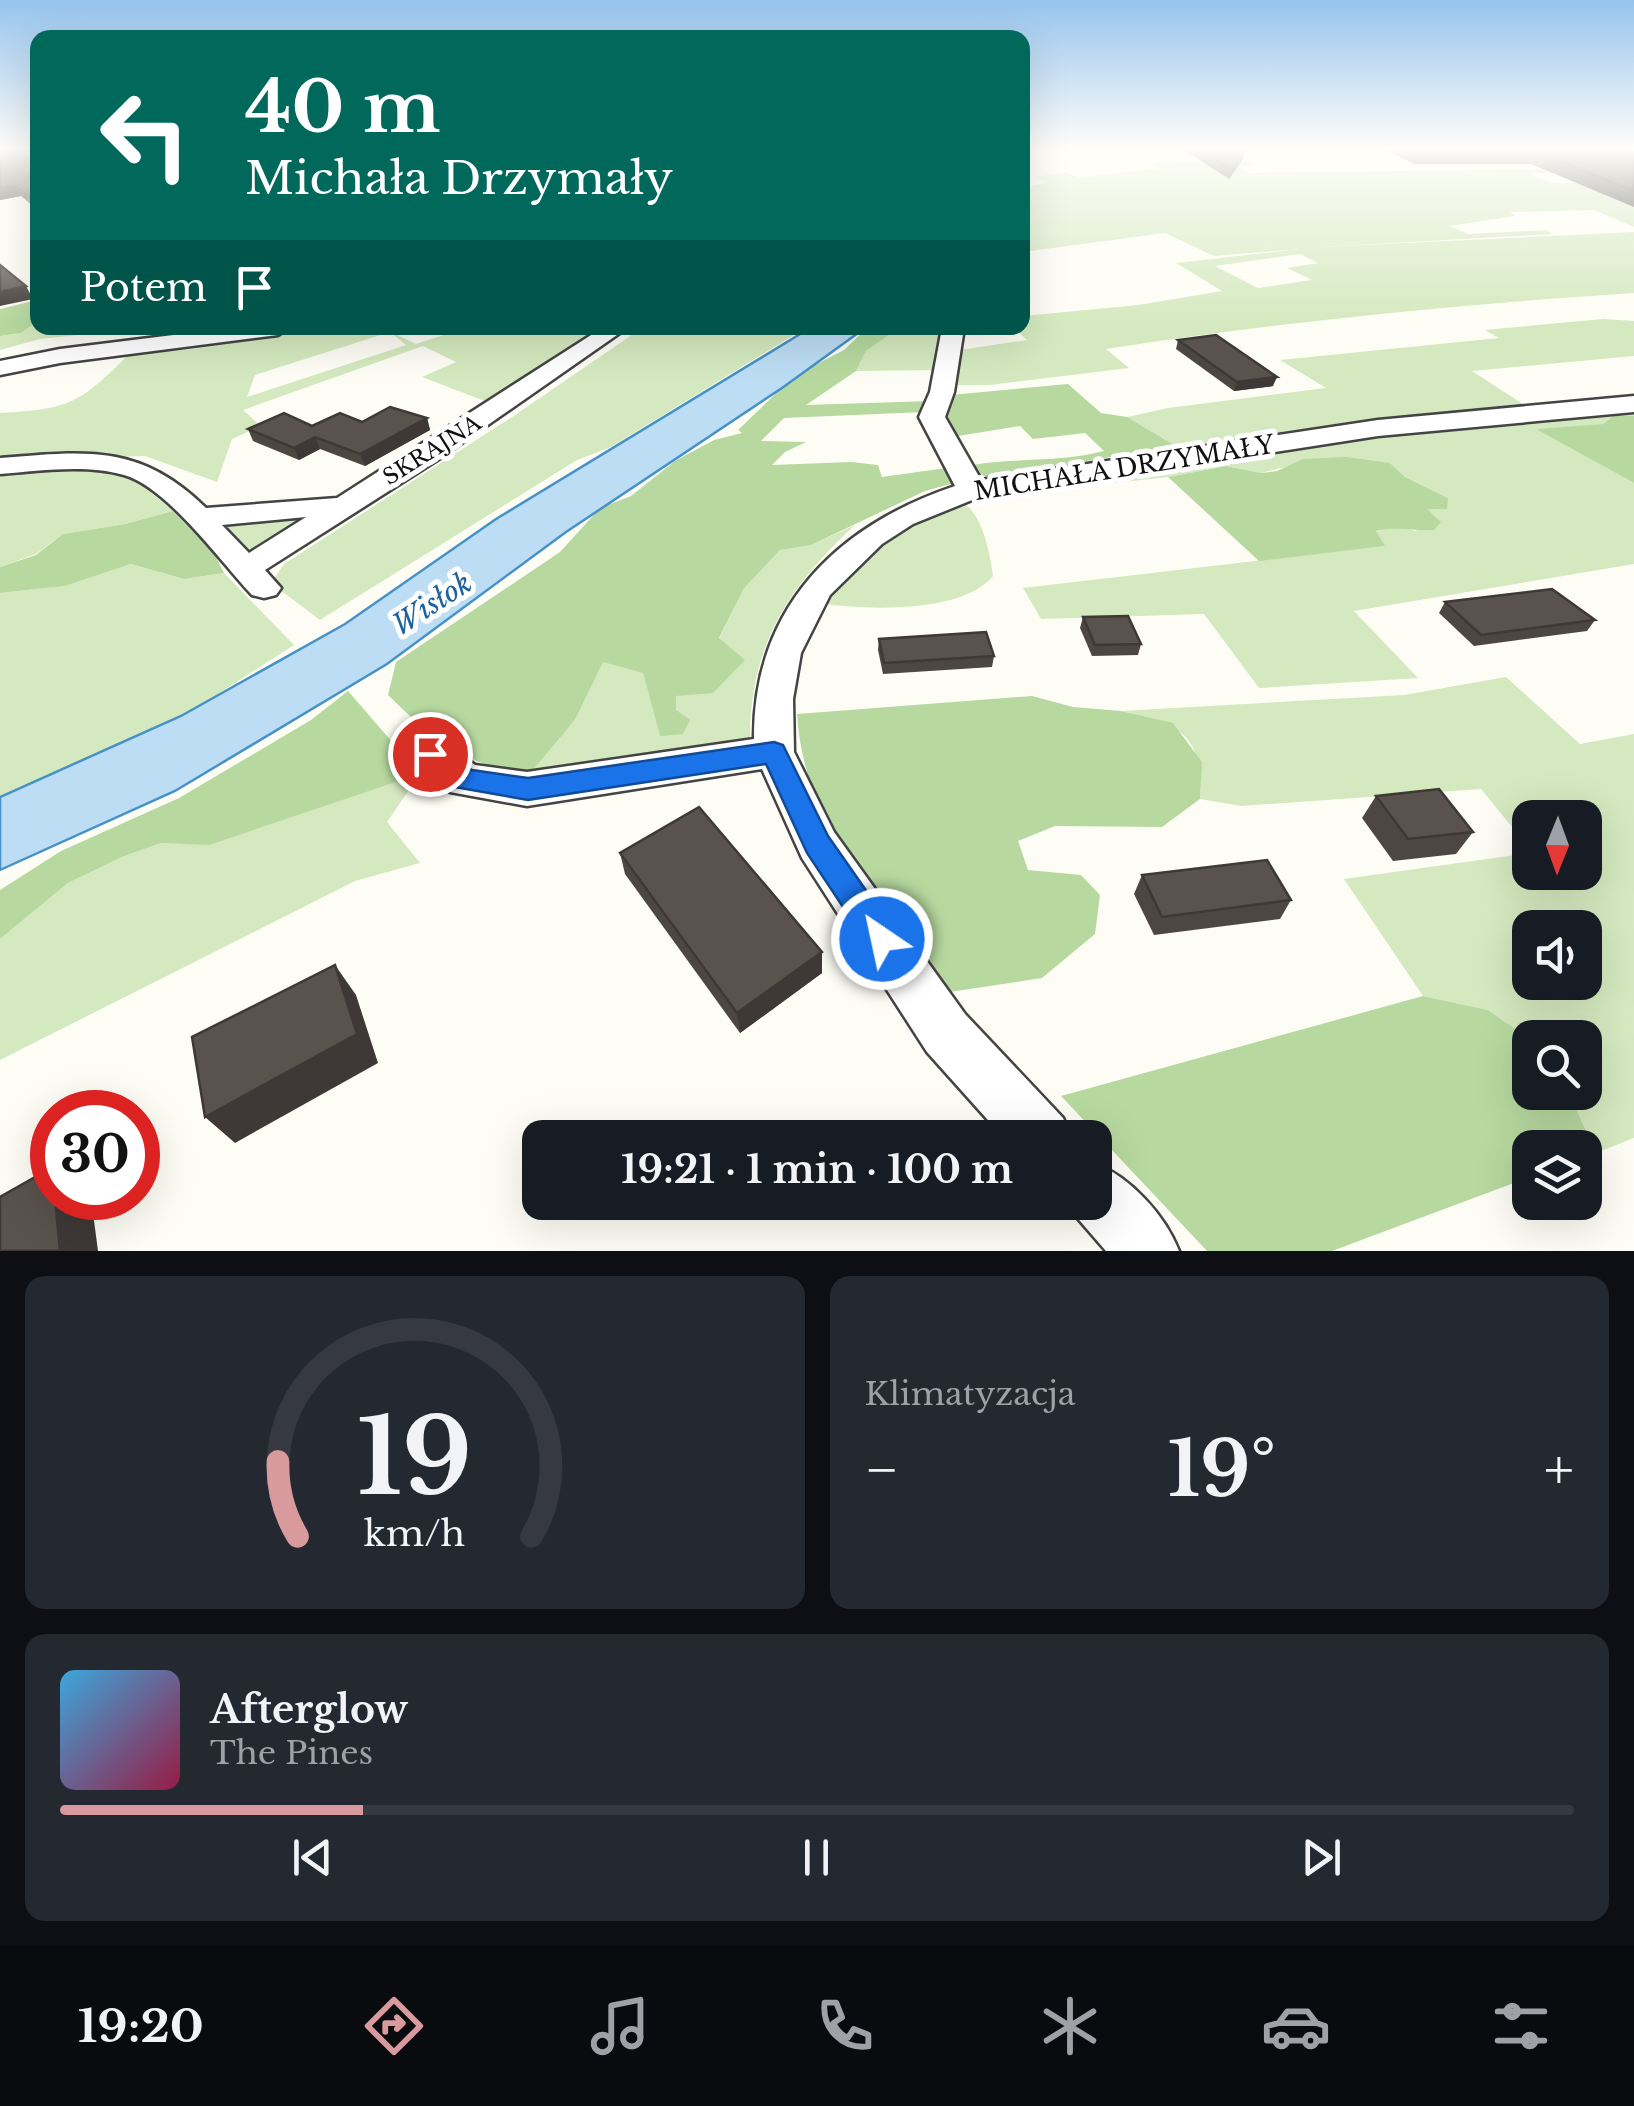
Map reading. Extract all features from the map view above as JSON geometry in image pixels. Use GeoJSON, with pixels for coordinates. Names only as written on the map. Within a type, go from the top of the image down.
{"type":"FeatureCollection","features":[{"type":"Feature","properties":{"kind":"street"},"geometry":{"type":"LineString","coordinates":[[0,368],[60,356],[224,335]]}},
{"type":"Feature","properties":{"kind":"street","name":"SKRAJNA"},"geometry":{"type":"LineString","coordinates":[[196,518],[255,578],[343,505],[605,335]]}},
{"type":"Feature","properties":{"kind":"street"},"geometry":{"type":"LineString","coordinates":[[952,335],[949,363],[932,418],[972,490]]}},
{"type":"Feature","properties":{"kind":"street","name":"MICHAŁA DRZYMAŁY"},"geometry":{"type":"LineString","coordinates":[[1026,1120],[946,1033],[818,845],[774,752],[774,693],[780,664],[808,602],[831,571],[887,525],[937,500],[972,490],[1378,428],[1634,404]]}},
{"type":"Feature","properties":{"kind":"street"},"geometry":{"type":"LineString","coordinates":[[0,466],[127,468],[160,484],[196,518],[343,505]]}},
{"type":"Feature","properties":{"kind":"street"},"geometry":{"type":"LineString","coordinates":[[430,754],[465,780],[528,789],[774,752]]}},
{"type":"Feature","properties":{"kind":"street"},"geometry":{"type":"LineString","coordinates":[[1112,1212],[1148,1251]]}},
{"type":"Feature","properties":{"kind":"green space"},"geometry":{"type":"Polygon","coordinates":[[[1030,207],[1634,207],[1634,227],[1594,210],[1510,212],[1515,216],[1450,226],[1468,234],[1546,230],[1553,234],[1321,247],[1634,232],[1634,293],[1238,330],[1106,349],[1129,368],[990,385],[953,385],[953,351],[1027,340],[1022,335],[1030,335],[1030,315],[1139,305],[1222,291],[1176,263],[1300,249],[1214,256],[1165,233],[1030,251],[1030,207]],[[1300,254],[1215,266],[1258,288],[1312,280],[1287,268],[1318,263],[1300,254]]]}},
{"type":"Feature","properties":{"kind":"green space"},"geometry":{"type":"Polygon","coordinates":[[[30,302],[30,327],[21,333],[0,336],[0,309],[30,302]]]}},
{"type":"Feature","properties":{"kind":"green space"},"geometry":{"type":"Polygon","coordinates":[[[1603,319],[1634,321],[1634,356],[1472,371],[1526,406],[1176,446],[1127,417],[1326,388],[1280,360],[1499,338],[1485,330],[1603,319]]]}},
{"type":"Feature","properties":{"kind":"green space"},"geometry":{"type":"Polygon","coordinates":[[[30,327],[30,335],[78,335],[40,339],[0,350],[0,336],[21,333],[30,327]]]}},
{"type":"Feature","properties":{"kind":"green space"},"geometry":{"type":"Polygon","coordinates":[[[257,335],[381,335],[255,375],[247,397],[406,345],[394,335],[416,344],[444,335],[599,335],[495,405],[422,377],[456,362],[423,346],[243,410],[261,426],[232,439],[217,482],[145,456],[0,461],[0,413],[43,409],[73,400],[129,354],[193,349],[257,335]]]}},
{"type":"Feature","properties":{"kind":"green space"},"geometry":{"type":"Polygon","coordinates":[[[632,335],[794,335],[611,447],[577,460],[320,620],[271,583],[284,564],[632,335]]]}},
{"type":"Feature","properties":{"kind":"green space"},"geometry":{"type":"Polygon","coordinates":[[[860,335],[889,335],[866,351],[856,371],[806,405],[930,401],[924,412],[784,418],[761,441],[806,442],[785,452],[772,465],[851,462],[878,465],[882,477],[953,467],[954,483],[925,491],[811,545],[780,550],[744,588],[719,638],[745,660],[713,693],[676,696],[676,710],[690,720],[683,734],[660,736],[643,673],[603,662],[575,720],[528,776],[482,763],[451,748],[388,695],[396,662],[560,552],[600,508],[631,496],[675,461],[714,440],[742,433],[738,430],[794,376],[844,350],[860,335]]]}},
{"type":"Feature","properties":{"kind":"green space"},"geometry":{"type":"Polygon","coordinates":[[[889,335],[943,335],[942,370],[856,371],[866,351],[889,335]]]}},
{"type":"Feature","properties":{"kind":"green space"},"geometry":{"type":"Polygon","coordinates":[[[1068,384],[1101,413],[1127,417],[1176,446],[987,478],[968,466],[1104,451],[1085,433],[1033,439],[1020,426],[946,438],[939,415],[950,395],[1068,384]]]}},
{"type":"Feature","properties":{"kind":"green space"},"geometry":{"type":"Polygon","coordinates":[[[1634,410],[1634,416],[1613,416],[1603,424],[1537,429],[1634,483],[1634,564],[1354,611],[1418,678],[1259,688],[1204,614],[1041,619],[1023,588],[1384,546],[1375,532],[1396,526],[1416,531],[1426,508],[1448,498],[1405,477],[1390,463],[1294,465],[1261,473],[1226,466],[1168,477],[999,495],[1312,444],[1634,410]]]}},
{"type":"Feature","properties":{"kind":"green space"},"geometry":{"type":"Polygon","coordinates":[[[1613,416],[1634,416],[1634,483],[1536,429],[1603,424],[1613,416]]]}},
{"type":"Feature","properties":{"kind":"green space"},"geometry":{"type":"Polygon","coordinates":[[[1346,457],[1390,463],[1405,477],[1448,498],[1447,509],[1427,509],[1441,522],[1434,530],[1376,531],[1385,546],[1259,561],[1168,477],[1226,466],[1261,473],[1277,471],[1303,459],[1346,457]]]}},
{"type":"Feature","properties":{"kind":"green space"},"geometry":{"type":"Polygon","coordinates":[[[0,471],[125,471],[173,511],[63,534],[36,554],[0,567],[0,471]]]}},
{"type":"Feature","properties":{"kind":"green space"},"geometry":{"type":"Polygon","coordinates":[[[961,502],[980,524],[990,556],[993,576],[979,588],[939,603],[915,606],[825,604],[885,542],[961,502]]]}},
{"type":"Feature","properties":{"kind":"green space"},"geometry":{"type":"Polygon","coordinates":[[[173,511],[215,555],[224,573],[184,579],[131,564],[65,586],[0,593],[0,567],[36,555],[63,534],[173,511]]]}},
{"type":"Feature","properties":{"kind":"green space"},"geometry":{"type":"Polygon","coordinates":[[[314,512],[249,555],[218,524],[314,512]]]}},
{"type":"Feature","properties":{"kind":"green space"},"geometry":{"type":"Polygon","coordinates":[[[855,525],[811,571],[778,620],[757,674],[750,738],[739,750],[528,776],[575,720],[603,661],[643,673],[660,735],[676,710],[676,696],[744,661],[719,639],[744,587],[780,549],[811,545],[855,525]]]}},
{"type":"Feature","properties":{"kind":"green space"},"geometry":{"type":"Polygon","coordinates":[[[131,564],[184,579],[224,573],[294,645],[196,708],[0,798],[0,593],[65,586],[131,564]]]}},
{"type":"Feature","properties":{"kind":"green space"},"geometry":{"type":"Polygon","coordinates":[[[1506,677],[1580,744],[1634,734],[1634,1138],[1602,1151],[1602,1130],[1586,1130],[1577,1110],[1602,1110],[1602,1020],[1512,1020],[1512,1027],[1488,1010],[1423,996],[1344,879],[1512,856],[1512,890],[1602,890],[1602,800],[1512,800],[1512,827],[1481,789],[1241,806],[1200,799],[1198,759],[1184,735],[1158,721],[1121,711],[1404,695],[1506,677]]]}},
{"type":"Feature","properties":{"kind":"green space"},"geometry":{"type":"Polygon","coordinates":[[[348,691],[420,774],[209,845],[161,843],[122,857],[68,883],[0,939],[0,890],[61,851],[179,798],[311,720],[348,691]]]}},
{"type":"Feature","properties":{"kind":"green space"},"geometry":{"type":"Polygon","coordinates":[[[1032,696],[1073,707],[1121,711],[1173,723],[1202,762],[1200,799],[1162,827],[1055,826],[1018,841],[1028,870],[1081,875],[1100,895],[1095,934],[1042,978],[943,993],[871,896],[829,829],[803,755],[797,714],[1032,696]]]}},
{"type":"Feature","properties":{"kind":"green space"},"geometry":{"type":"Polygon","coordinates":[[[420,774],[387,822],[420,863],[355,881],[0,1060],[0,939],[68,883],[161,843],[209,844],[420,774]]]}},
{"type":"Feature","properties":{"kind":"green space"},"geometry":{"type":"Polygon","coordinates":[[[1423,996],[1488,1010],[1512,1027],[1512,1110],[1577,1110],[1586,1130],[1512,1130],[1512,1184],[1332,1251],[1207,1251],[1112,1150],[1112,1120],[1084,1120],[1061,1096],[1423,996]]]}},
{"type":"Feature","properties":{"kind":"water","name":"Wisłok"},"geometry":{"type":"Polygon","coordinates":[[[798,335],[855,335],[566,532],[387,664],[175,791],[0,870],[0,797],[181,716],[345,624],[496,519],[798,335]]]}},
{"type":"Feature","properties":{"kind":"building"},"geometry":{"type":"Polygon","coordinates":[[[0,265],[26,286],[0,292],[0,265]]]}},
{"type":"Feature","properties":{"kind":"building"},"geometry":{"type":"Polygon","coordinates":[[[1216,335],[1277,377],[1237,382],[1178,340],[1216,335]]]}},
{"type":"Feature","properties":{"kind":"building"},"geometry":{"type":"Polygon","coordinates":[[[390,407],[427,418],[360,454],[315,437],[294,448],[248,429],[284,413],[312,426],[340,413],[362,422],[390,407]]]}},
{"type":"Feature","properties":{"kind":"building"},"geometry":{"type":"Polygon","coordinates":[[[1552,589],[1595,620],[1481,635],[1445,602],[1552,589]]]}},
{"type":"Feature","properties":{"kind":"building"},"geometry":{"type":"Polygon","coordinates":[[[1128,616],[1141,644],[1095,645],[1083,617],[1128,616]]]}},
{"type":"Feature","properties":{"kind":"building"},"geometry":{"type":"Polygon","coordinates":[[[986,632],[994,656],[884,663],[879,639],[986,632]]]}},
{"type":"Feature","properties":{"kind":"building"},"geometry":{"type":"Polygon","coordinates":[[[1439,789],[1473,832],[1408,839],[1376,796],[1439,789]]]}},
{"type":"Feature","properties":{"kind":"building"},"geometry":{"type":"Polygon","coordinates":[[[699,807],[822,952],[737,1013],[620,853],[699,807]]]}},
{"type":"Feature","properties":{"kind":"building"},"geometry":{"type":"Polygon","coordinates":[[[1267,860],[1291,900],[1162,917],[1142,875],[1267,860]]]}},
{"type":"Feature","properties":{"kind":"building"},"geometry":{"type":"Polygon","coordinates":[[[335,965],[357,1034],[205,1117],[192,1037],[335,965]]]}},
{"type":"Feature","properties":{"kind":"building"},"geometry":{"type":"Polygon","coordinates":[[[30,1180],[30,1220],[57,1220],[60,1251],[0,1251],[0,1197],[30,1180]]]}},
{"type":"Feature","properties":{"kind":"route"},"geometry":{"type":"LineString","coordinates":[[430,754],[465,780],[545,789],[774,752],[818,845],[882,939]]}}]}
